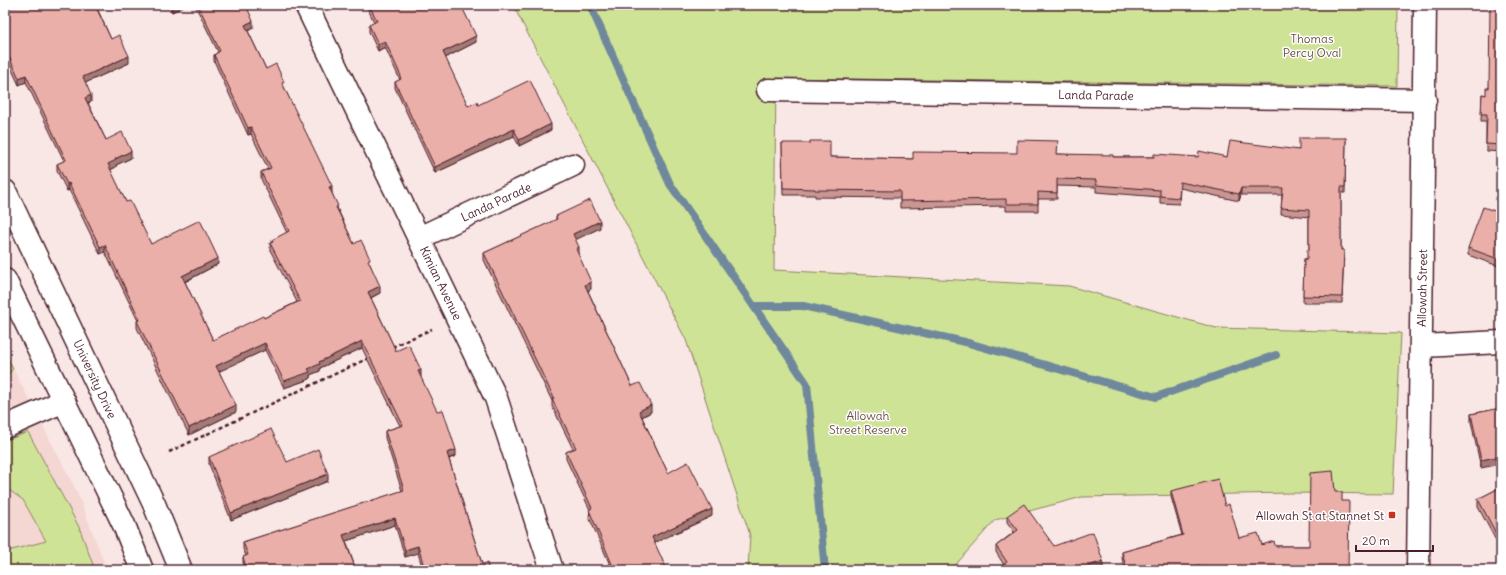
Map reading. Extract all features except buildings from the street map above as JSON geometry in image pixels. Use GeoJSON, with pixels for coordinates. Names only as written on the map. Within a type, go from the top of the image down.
{"type":"FeatureCollection","features":[{"type":"Feature","properties":{"kind":"street","name":"Kimian Avenue"},"geometry":{"type":"LineString","coordinates":[[306,5],[496,398],[552,570]]}},
{"type":"Feature","properties":{"kind":"street","name":"Allowah Street"},"geometry":{"type":"LineString","coordinates":[[1418,570],[1422,346],[1425,5]]}},
{"type":"Feature","properties":{"kind":"street","name":"Landa Parade"},"geometry":{"type":"LineString","coordinates":[[768,90],[1425,100]]}},
{"type":"Feature","properties":{"kind":"street","name":"Landa Parade"},"geometry":{"type":"LineString","coordinates":[[418,238],[573,165]]}},
{"type":"Feature","properties":{"kind":"street","name":"University Drive"},"geometry":{"type":"LineString","coordinates":[[5,191],[147,489],[181,570]]}},
{"type":"Feature","properties":{"kind":"street"},"geometry":{"type":"LineString","coordinates":[[5,280],[124,525],[142,570]]}},
{"type":"Feature","properties":{"kind":"street"},"geometry":{"type":"LineString","coordinates":[[1422,346],[1501,342]]}},
{"type":"Feature","properties":{"kind":"street"},"geometry":{"type":"LineString","coordinates":[[5,427],[64,401]]}},
{"type":"Feature","properties":{"kind":"path"},"geometry":{"type":"LineString","coordinates":[[389,349],[432,328]]}},
{"type":"Feature","properties":{"kind":"path"},"geometry":{"type":"LineString","coordinates":[[169,452],[375,355]]}},
{"type":"Feature","properties":{"kind":"shaded area"},"geometry":{"type":"Polygon","coordinates":[[[5,353],[77,492],[107,570],[5,570],[5,353]]]}},
{"type":"Feature","properties":{"kind":"green space","name":"Allowah Street Reserve"},"geometry":{"type":"Polygon","coordinates":[[[513,5],[1398,5],[1397,86],[776,78],[774,270],[1069,286],[1216,328],[1401,333],[1393,494],[1290,493],[1082,497],[995,520],[951,570],[748,570],[750,535],[686,340],[513,5]]]}},
{"type":"Feature","properties":{"kind":"green space"},"geometry":{"type":"Polygon","coordinates":[[[5,353],[13,369],[5,377],[5,353]]]}},
{"type":"Feature","properties":{"kind":"green space"},"geometry":{"type":"Polygon","coordinates":[[[28,432],[79,527],[95,570],[5,570],[5,554],[8,551],[46,541],[23,500],[5,487],[5,441],[28,432]]]}},
{"type":"Feature","properties":{"kind":"waterway"},"geometry":{"type":"LineString","coordinates":[[590,5],[670,184],[807,384],[825,570]]}},
{"type":"Feature","properties":{"kind":"waterway"},"geometry":{"type":"LineString","coordinates":[[754,306],[803,306],[965,342],[1156,397],[1276,355]]}},
{"type":"Feature","properties":{"kind":"place","name":"Allowah St at Stannet St"},"geometry":{"type":"Point","coordinates":[1392,515]}},
{"type":"Feature","properties":{"kind":"park label","name":"Thomas Percy Oval"},"geometry":{"type":"Point","coordinates":[1312,45]}}]}
